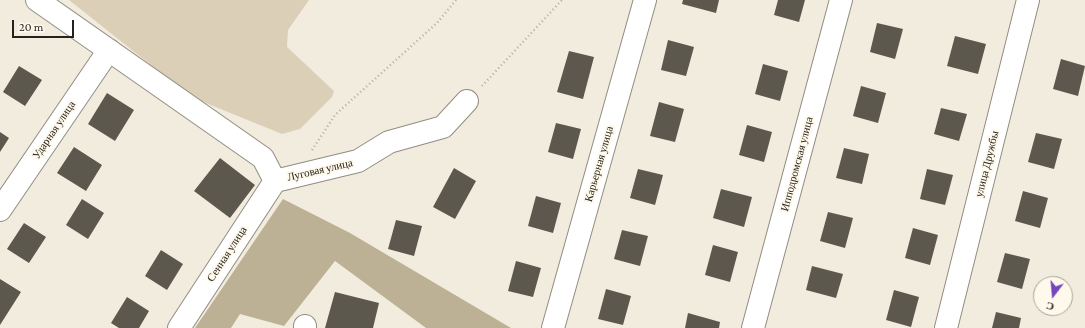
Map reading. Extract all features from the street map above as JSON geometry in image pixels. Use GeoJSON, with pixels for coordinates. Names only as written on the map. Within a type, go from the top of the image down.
{"type":"FeatureCollection","features":[{"type":"Feature","properties":{"kind":"street"},"geometry":{"type":"LineString","coordinates":[[37,0],[263,158],[285,178]]}},
{"type":"Feature","properties":{"kind":"street","name":"Карьерная улица"},"geometry":{"type":"LineString","coordinates":[[553,328],[645,0]]}},
{"type":"Feature","properties":{"kind":"street","name":"Ипподромская улица"},"geometry":{"type":"LineString","coordinates":[[753,328],[841,0]]}},
{"type":"Feature","properties":{"kind":"street","name":"улица Дружбы"},"geometry":{"type":"LineString","coordinates":[[946,328],[1028,0]]}},
{"type":"Feature","properties":{"kind":"street","name":"Ударная улица"},"geometry":{"type":"LineString","coordinates":[[0,210],[109,50]]}},
{"type":"Feature","properties":{"kind":"street","name":"Луговая улица"},"geometry":{"type":"LineString","coordinates":[[285,178],[358,161],[389,142],[442,127],[467,101]]}},
{"type":"Feature","properties":{"kind":"street","name":"Сенная улица"},"geometry":{"type":"LineString","coordinates":[[179,328],[285,178]]}},
{"type":"Feature","properties":{"kind":"path"},"geometry":{"type":"LineString","coordinates":[[285,178],[334,115],[437,23],[456,0]]}},
{"type":"Feature","properties":{"kind":"path"},"geometry":{"type":"LineString","coordinates":[[467,101],[562,0]]}},
{"type":"Feature","properties":{"kind":"shaded area"},"geometry":{"type":"Polygon","coordinates":[[[69,0],[309,0],[288,30],[287,47],[334,91],[332,97],[300,129],[282,134],[191,97],[69,0]]]}},
{"type":"Feature","properties":{"kind":"shaded area"},"geometry":{"type":"Polygon","coordinates":[[[283,199],[350,233],[511,328],[426,328],[335,261],[284,326],[240,314],[231,328],[195,328],[283,199]]]}},
{"type":"Feature","properties":{"kind":"building"},"geometry":{"type":"Polygon","coordinates":[[[683,0],[719,0],[716,13],[682,4],[683,0]]]}},
{"type":"Feature","properties":{"kind":"building"},"geometry":{"type":"Polygon","coordinates":[[[778,0],[805,0],[799,22],[774,15],[778,0]]]}},
{"type":"Feature","properties":{"kind":"building"},"geometry":{"type":"Polygon","coordinates":[[[877,23],[903,29],[895,59],[870,52],[877,23]]]}},
{"type":"Feature","properties":{"kind":"building"},"geometry":{"type":"Polygon","coordinates":[[[955,36],[986,44],[978,74],[947,66],[955,36]]]}},
{"type":"Feature","properties":{"kind":"building"},"geometry":{"type":"Polygon","coordinates":[[[668,40],[694,47],[686,76],[661,70],[668,40]]]}},
{"type":"Feature","properties":{"kind":"building"},"geometry":{"type":"Polygon","coordinates":[[[569,51],[594,57],[583,99],[557,92],[569,51]]]}},
{"type":"Feature","properties":{"kind":"building"},"geometry":{"type":"Polygon","coordinates":[[[1061,59],[1085,66],[1078,96],[1053,89],[1061,59]]]}},
{"type":"Feature","properties":{"kind":"building"},"geometry":{"type":"Polygon","coordinates":[[[763,64],[788,71],[780,101],[755,94],[763,64]]]}},
{"type":"Feature","properties":{"kind":"building"},"geometry":{"type":"Polygon","coordinates":[[[19,66],[42,80],[25,106],[3,92],[19,66]]]}},
{"type":"Feature","properties":{"kind":"building"},"geometry":{"type":"Polygon","coordinates":[[[861,86],[886,93],[878,123],[853,116],[861,86]]]}},
{"type":"Feature","properties":{"kind":"building"},"geometry":{"type":"Polygon","coordinates":[[[107,93],[134,110],[115,141],[88,124],[107,93]]]}},
{"type":"Feature","properties":{"kind":"building"},"geometry":{"type":"Polygon","coordinates":[[[659,102],[684,109],[675,142],[650,136],[659,102]]]}},
{"type":"Feature","properties":{"kind":"building"},"geometry":{"type":"Polygon","coordinates":[[[941,108],[967,114],[959,141],[934,134],[941,108]]]}},
{"type":"Feature","properties":{"kind":"building"},"geometry":{"type":"Polygon","coordinates":[[[556,123],[581,129],[573,159],[548,152],[556,123]]]}},
{"type":"Feature","properties":{"kind":"building"},"geometry":{"type":"Polygon","coordinates":[[[747,125],[772,132],[764,162],[739,155],[747,125]]]}},
{"type":"Feature","properties":{"kind":"building"},"geometry":{"type":"Polygon","coordinates":[[[0,132],[9,138],[0,152],[0,132]]]}},
{"type":"Feature","properties":{"kind":"building"},"geometry":{"type":"Polygon","coordinates":[[[1036,133],[1062,139],[1054,169],[1028,162],[1036,133]]]}},
{"type":"Feature","properties":{"kind":"building"},"geometry":{"type":"Polygon","coordinates":[[[74,147],[102,165],[86,191],[57,173],[74,147]]]}},
{"type":"Feature","properties":{"kind":"building"},"geometry":{"type":"Polygon","coordinates":[[[844,148],[869,154],[862,184],[836,178],[844,148]]]}},
{"type":"Feature","properties":{"kind":"building"},"geometry":{"type":"Polygon","coordinates":[[[220,158],[255,185],[230,218],[194,191],[220,158]]]}},
{"type":"Feature","properties":{"kind":"building"},"geometry":{"type":"Polygon","coordinates":[[[454,168],[476,181],[455,219],[433,207],[454,168]]]}},
{"type":"Feature","properties":{"kind":"building"},"geometry":{"type":"Polygon","coordinates":[[[638,169],[663,175],[655,205],[630,198],[638,169]]]}},
{"type":"Feature","properties":{"kind":"building"},"geometry":{"type":"Polygon","coordinates":[[[927,169],[953,175],[945,205],[920,199],[927,169]]]}},
{"type":"Feature","properties":{"kind":"building"},"geometry":{"type":"Polygon","coordinates":[[[721,189],[752,197],[744,227],[713,218],[721,189]]]}},
{"type":"Feature","properties":{"kind":"building"},"geometry":{"type":"Polygon","coordinates":[[[1023,191],[1048,198],[1040,228],[1015,221],[1023,191]]]}},
{"type":"Feature","properties":{"kind":"building"},"geometry":{"type":"Polygon","coordinates":[[[536,196],[561,203],[553,233],[528,226],[536,196]]]}},
{"type":"Feature","properties":{"kind":"building"},"geometry":{"type":"Polygon","coordinates":[[[82,199],[104,213],[88,239],[66,225],[82,199]]]}},
{"type":"Feature","properties":{"kind":"building"},"geometry":{"type":"Polygon","coordinates":[[[828,212],[853,218],[845,248],[820,241],[828,212]]]}},
{"type":"Feature","properties":{"kind":"building"},"geometry":{"type":"Polygon","coordinates":[[[396,220],[422,226],[414,256],[388,249],[396,220]]]}},
{"type":"Feature","properties":{"kind":"building"},"geometry":{"type":"Polygon","coordinates":[[[24,223],[46,237],[29,263],[7,249],[24,223]]]}},
{"type":"Feature","properties":{"kind":"building"},"geometry":{"type":"Polygon","coordinates":[[[913,228],[938,235],[930,265],[905,258],[913,228]]]}},
{"type":"Feature","properties":{"kind":"building"},"geometry":{"type":"Polygon","coordinates":[[[622,230],[648,236],[640,266],[614,259],[622,230]]]}},
{"type":"Feature","properties":{"kind":"building"},"geometry":{"type":"Polygon","coordinates":[[[713,245],[738,252],[730,282],[705,275],[713,245]]]}},
{"type":"Feature","properties":{"kind":"building"},"geometry":{"type":"Polygon","coordinates":[[[161,250],[183,264],[167,290],[145,276],[161,250]]]}},
{"type":"Feature","properties":{"kind":"building"},"geometry":{"type":"Polygon","coordinates":[[[1005,253],[1030,259],[1022,289],[997,282],[1005,253]]]}},
{"type":"Feature","properties":{"kind":"building"},"geometry":{"type":"Polygon","coordinates":[[[516,261],[541,268],[533,297],[508,291],[516,261]]]}},
{"type":"Feature","properties":{"kind":"building"},"geometry":{"type":"Polygon","coordinates":[[[812,266],[843,274],[836,298],[806,290],[812,266]]]}},
{"type":"Feature","properties":{"kind":"building"},"geometry":{"type":"Polygon","coordinates":[[[0,279],[21,292],[0,325],[0,279]]]}},
{"type":"Feature","properties":{"kind":"building"},"geometry":{"type":"Polygon","coordinates":[[[606,289],[631,296],[623,325],[598,319],[606,289]]]}},
{"type":"Feature","properties":{"kind":"building"},"geometry":{"type":"Polygon","coordinates":[[[894,290],[919,297],[911,327],[886,320],[894,290]]]}},
{"type":"Feature","properties":{"kind":"building"},"geometry":{"type":"Polygon","coordinates":[[[335,292],[379,303],[373,328],[325,328],[335,292]]]}},
{"type":"Feature","properties":{"kind":"building"},"geometry":{"type":"Polygon","coordinates":[[[127,297],[149,311],[139,328],[119,328],[111,323],[127,297]]]}},
{"type":"Feature","properties":{"kind":"building"},"geometry":{"type":"Polygon","coordinates":[[[996,312],[1021,318],[1019,328],[992,328],[996,312]]]}},
{"type":"Feature","properties":{"kind":"building"},"geometry":{"type":"Polygon","coordinates":[[[688,313],[720,322],[719,328],[685,328],[688,313]]]}}]}
